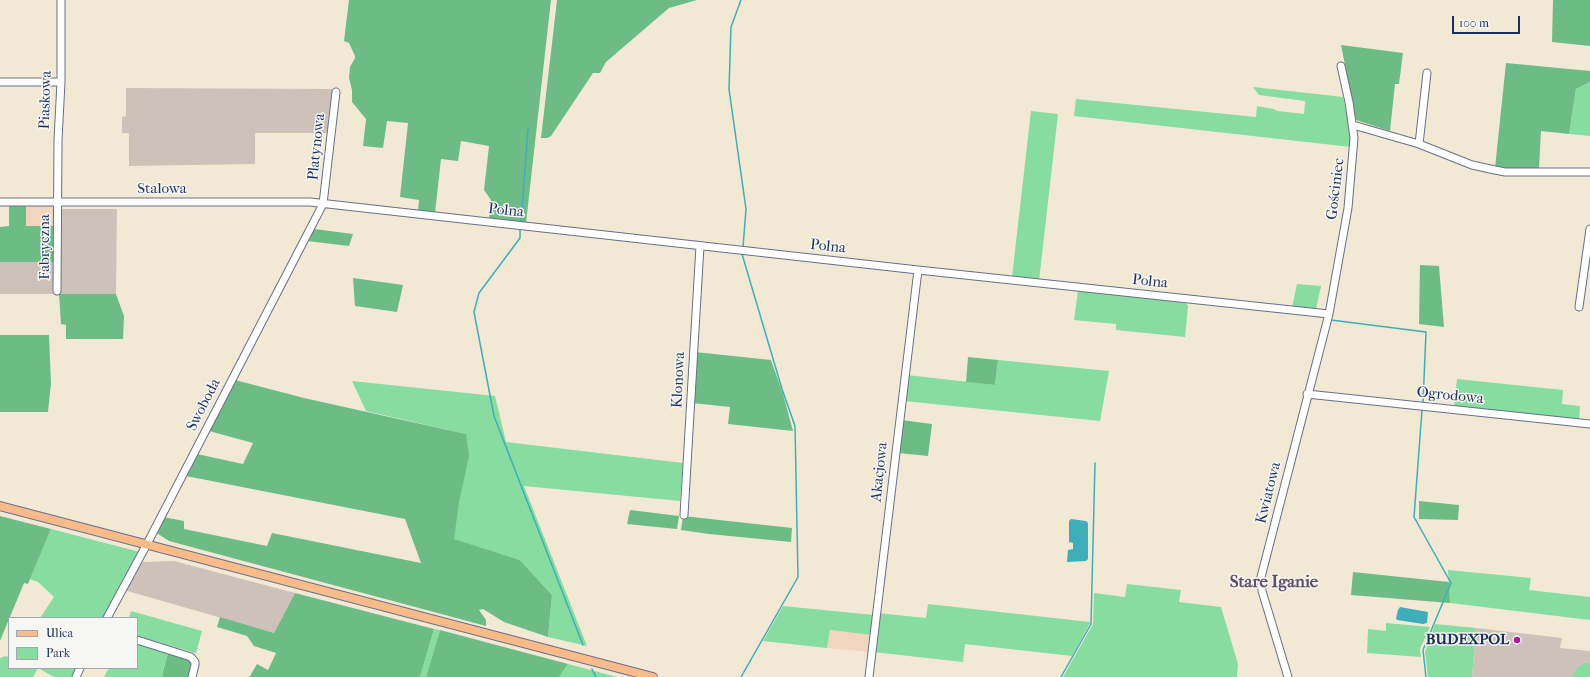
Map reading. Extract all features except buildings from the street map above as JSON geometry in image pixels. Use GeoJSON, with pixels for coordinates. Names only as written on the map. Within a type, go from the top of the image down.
{"type":"FeatureCollection","features":[{"type":"Feature","properties":{"kind":"main road"},"geometry":{"type":"LineString","coordinates":[[0,506],[652,677]]}},
{"type":"Feature","properties":{"kind":"street","name":"Piaskowa"},"geometry":{"type":"LineString","coordinates":[[58,202],[58,140],[61,82],[61,0]]}},
{"type":"Feature","properties":{"kind":"street","name":"Gościniec"},"geometry":{"type":"LineString","coordinates":[[1329,314],[1348,208],[1354,151],[1353,125],[1341,66]]}},
{"type":"Feature","properties":{"kind":"street"},"geometry":{"type":"LineString","coordinates":[[1420,144],[1427,73]]}},
{"type":"Feature","properties":{"kind":"street"},"geometry":{"type":"LineString","coordinates":[[0,82],[61,82]]}},
{"type":"Feature","properties":{"kind":"street","name":"Platynowa"},"geometry":{"type":"LineString","coordinates":[[324,204],[336,92]]}},
{"type":"Feature","properties":{"kind":"street"},"geometry":{"type":"LineString","coordinates":[[1353,125],[1420,144],[1472,165],[1505,172],[1590,172]]}},
{"type":"Feature","properties":{"kind":"street","name":"Stalowa"},"geometry":{"type":"LineString","coordinates":[[0,202],[296,202],[324,204]]}},
{"type":"Feature","properties":{"kind":"street","name":"Fabryczna"},"geometry":{"type":"LineString","coordinates":[[57,291],[58,202]]}},
{"type":"Feature","properties":{"kind":"street","name":"Polna"},"geometry":{"type":"LineString","coordinates":[[324,204],[1329,314]]}},
{"type":"Feature","properties":{"kind":"street","name":"Swoboda"},"geometry":{"type":"LineString","coordinates":[[108,617],[324,204]]}},
{"type":"Feature","properties":{"kind":"street"},"geometry":{"type":"LineString","coordinates":[[1579,307],[1590,229]]}},
{"type":"Feature","properties":{"kind":"street","name":"Klonowa"},"geometry":{"type":"LineString","coordinates":[[684,515],[700,246]]}},
{"type":"Feature","properties":{"kind":"street","name":"Akacjowa"},"geometry":{"type":"LineString","coordinates":[[869,677],[918,270]]}},
{"type":"Feature","properties":{"kind":"street","name":"Kwiatowa"},"geometry":{"type":"LineString","coordinates":[[1288,677],[1262,591],[1260,577],[1329,314]]}},
{"type":"Feature","properties":{"kind":"street","name":"Ogrodowa"},"geometry":{"type":"LineString","coordinates":[[1307,394],[1590,424]]}},
{"type":"Feature","properties":{"kind":"street"},"geometry":{"type":"LineString","coordinates":[[138,640],[191,656],[195,662],[192,677]]}},
{"type":"Feature","properties":{"kind":"shaded area"},"geometry":{"type":"Polygon","coordinates":[[[126,88],[335,89],[331,133],[255,133],[255,164],[129,166],[129,133],[122,133],[122,117],[126,116],[126,88]]]}},
{"type":"Feature","properties":{"kind":"shaded area"},"geometry":{"type":"Polygon","coordinates":[[[26,204],[52,204],[55,207],[55,226],[26,227],[26,204]]]}},
{"type":"Feature","properties":{"kind":"shaded area"},"geometry":{"type":"Polygon","coordinates":[[[60,209],[117,209],[116,294],[59,294],[60,209]]]}},
{"type":"Feature","properties":{"kind":"shaded area"},"geometry":{"type":"Polygon","coordinates":[[[0,262],[56,262],[56,294],[0,294],[0,262]]]}},
{"type":"Feature","properties":{"kind":"shaded area"},"geometry":{"type":"Polygon","coordinates":[[[174,561],[295,593],[274,633],[124,590],[138,564],[143,562],[174,561]]]}},
{"type":"Feature","properties":{"kind":"shaded area"},"geometry":{"type":"Polygon","coordinates":[[[1476,628],[1562,638],[1560,648],[1590,651],[1590,677],[1472,677],[1476,628]]]}},
{"type":"Feature","properties":{"kind":"shaded area"},"geometry":{"type":"Polygon","coordinates":[[[829,630],[871,635],[869,652],[827,648],[829,630]]]}},
{"type":"Feature","properties":{"kind":"green space"},"geometry":{"type":"Polygon","coordinates":[[[349,0],[551,0],[526,223],[489,219],[491,200],[484,190],[489,146],[461,141],[458,161],[441,159],[435,213],[418,211],[419,200],[400,197],[408,123],[387,121],[383,148],[363,146],[366,119],[352,102],[352,90],[349,78],[350,67],[355,56],[349,43],[344,41],[349,0]]]}},
{"type":"Feature","properties":{"kind":"green space"},"geometry":{"type":"Polygon","coordinates":[[[557,0],[697,0],[669,8],[606,62],[600,73],[593,73],[551,136],[541,138],[557,0]]]}},
{"type":"Feature","properties":{"kind":"green space"},"geometry":{"type":"Polygon","coordinates":[[[1553,0],[1590,0],[1590,46],[1552,42],[1553,0]]]}},
{"type":"Feature","properties":{"kind":"green space"},"geometry":{"type":"Polygon","coordinates":[[[1341,45],[1403,53],[1399,84],[1395,84],[1390,131],[1356,120],[1341,45]]]}},
{"type":"Feature","properties":{"kind":"green space"},"geometry":{"type":"Polygon","coordinates":[[[1506,63],[1590,71],[1590,82],[1576,89],[1569,134],[1541,131],[1539,168],[1495,168],[1506,63]]]}},
{"type":"Feature","properties":{"kind":"green space"},"geometry":{"type":"Polygon","coordinates":[[[1590,82],[1590,136],[1569,134],[1576,89],[1590,82]]]}},
{"type":"Feature","properties":{"kind":"green space"},"geometry":{"type":"Polygon","coordinates":[[[1253,87],[1343,97],[1352,136],[1351,147],[1074,116],[1076,99],[1256,117],[1257,106],[1274,109],[1277,111],[1304,114],[1305,101],[1259,95],[1253,87]]]}},
{"type":"Feature","properties":{"kind":"green space"},"geometry":{"type":"Polygon","coordinates":[[[1031,111],[1058,114],[1039,281],[1012,277],[1031,111]]]}},
{"type":"Feature","properties":{"kind":"green space"},"geometry":{"type":"Polygon","coordinates":[[[9,204],[26,204],[26,226],[56,226],[56,262],[0,262],[0,227],[9,226],[9,204]]]}},
{"type":"Feature","properties":{"kind":"green space"},"geometry":{"type":"Polygon","coordinates":[[[314,229],[353,234],[349,246],[307,241],[314,229]]]}},
{"type":"Feature","properties":{"kind":"green space"},"geometry":{"type":"Polygon","coordinates":[[[1420,265],[1439,266],[1444,327],[1419,324],[1420,265]]]}},
{"type":"Feature","properties":{"kind":"green space"},"geometry":{"type":"Polygon","coordinates":[[[353,278],[403,285],[397,312],[355,306],[353,278]]]}},
{"type":"Feature","properties":{"kind":"green space"},"geometry":{"type":"Polygon","coordinates":[[[1297,284],[1321,286],[1316,309],[1292,307],[1297,284]]]}},
{"type":"Feature","properties":{"kind":"green space"},"geometry":{"type":"Polygon","coordinates":[[[1078,291],[1185,302],[1188,306],[1185,337],[1116,330],[1116,324],[1074,320],[1078,291]]]}},
{"type":"Feature","properties":{"kind":"green space"},"geometry":{"type":"Polygon","coordinates":[[[59,294],[116,294],[124,316],[123,339],[66,339],[66,325],[61,324],[59,294]]]}},
{"type":"Feature","properties":{"kind":"green space"},"geometry":{"type":"Polygon","coordinates":[[[0,335],[49,335],[51,383],[48,412],[0,412],[0,335]]]}},
{"type":"Feature","properties":{"kind":"green space"},"geometry":{"type":"Polygon","coordinates":[[[695,352],[771,360],[783,394],[793,431],[728,424],[730,407],[692,403],[695,352]]]}},
{"type":"Feature","properties":{"kind":"green space"},"geometry":{"type":"Polygon","coordinates":[[[968,357],[998,360],[995,385],[966,382],[968,357]]]}},
{"type":"Feature","properties":{"kind":"green space"},"geometry":{"type":"Polygon","coordinates":[[[998,360],[1109,371],[1100,421],[904,401],[907,375],[995,385],[998,360]]]}},
{"type":"Feature","properties":{"kind":"green space"},"geometry":{"type":"Polygon","coordinates":[[[1457,379],[1563,390],[1562,404],[1580,406],[1579,421],[1454,407],[1457,379]]]}},
{"type":"Feature","properties":{"kind":"green space"},"geometry":{"type":"Polygon","coordinates":[[[235,380],[304,398],[466,434],[469,456],[459,502],[454,539],[520,560],[552,595],[548,637],[504,622],[483,609],[479,610],[486,620],[486,626],[169,541],[155,532],[163,517],[184,521],[184,529],[267,546],[272,533],[421,563],[405,519],[186,476],[197,454],[243,464],[253,443],[209,431],[235,380]]]}},
{"type":"Feature","properties":{"kind":"green space"},"geometry":{"type":"Polygon","coordinates":[[[352,381],[495,396],[506,442],[683,463],[680,501],[524,486],[587,646],[548,637],[552,595],[520,560],[453,539],[466,434],[366,411],[352,381]]]}},
{"type":"Feature","properties":{"kind":"green space"},"geometry":{"type":"Polygon","coordinates":[[[901,420],[932,424],[928,456],[898,453],[901,420]]]}},
{"type":"Feature","properties":{"kind":"green space"},"geometry":{"type":"Polygon","coordinates":[[[1419,501],[1459,505],[1458,520],[1419,519],[1419,501]]]}},
{"type":"Feature","properties":{"kind":"green space"},"geometry":{"type":"Polygon","coordinates":[[[630,510],[679,516],[677,529],[627,524],[630,510]]]}},
{"type":"Feature","properties":{"kind":"green space"},"geometry":{"type":"Polygon","coordinates":[[[0,516],[51,529],[28,584],[24,583],[10,617],[8,617],[8,622],[0,641],[0,516]]]}},
{"type":"Feature","properties":{"kind":"green space"},"geometry":{"type":"Polygon","coordinates":[[[683,516],[792,528],[791,542],[681,530],[683,516]]]}},
{"type":"Feature","properties":{"kind":"green space"},"geometry":{"type":"Polygon","coordinates":[[[51,529],[140,552],[105,617],[41,617],[54,597],[38,582],[30,579],[51,529]]]}},
{"type":"Feature","properties":{"kind":"green space"},"geometry":{"type":"Polygon","coordinates":[[[1448,570],[1531,578],[1529,590],[1590,597],[1590,620],[1450,603],[1448,570]]]}},
{"type":"Feature","properties":{"kind":"green space"},"geometry":{"type":"Polygon","coordinates":[[[1353,572],[1449,582],[1450,603],[1351,595],[1353,572]]]}},
{"type":"Feature","properties":{"kind":"green space"},"geometry":{"type":"Polygon","coordinates":[[[1127,584],[1181,590],[1179,602],[1221,607],[1238,664],[1237,677],[1063,677],[1093,624],[1094,593],[1125,597],[1127,584]]]}},
{"type":"Feature","properties":{"kind":"green space"},"geometry":{"type":"Polygon","coordinates":[[[295,593],[434,629],[420,677],[248,677],[257,664],[268,670],[276,653],[254,646],[247,636],[217,627],[220,617],[274,633],[295,593]]]}},
{"type":"Feature","properties":{"kind":"green space"},"geometry":{"type":"Polygon","coordinates":[[[928,604],[1090,623],[1072,656],[965,644],[963,662],[873,652],[878,613],[926,618],[928,604]]]}},
{"type":"Feature","properties":{"kind":"green space"},"geometry":{"type":"Polygon","coordinates":[[[783,606],[874,615],[871,635],[830,630],[827,648],[763,641],[783,606]]]}},
{"type":"Feature","properties":{"kind":"green space"},"geometry":{"type":"Polygon","coordinates":[[[131,611],[202,631],[196,653],[138,636],[138,617],[129,617],[131,611]]]}},
{"type":"Feature","properties":{"kind":"green space"},"geometry":{"type":"Polygon","coordinates":[[[1386,623],[1430,627],[1420,649],[1421,657],[1367,653],[1368,629],[1386,631],[1386,623]]]}},
{"type":"Feature","properties":{"kind":"green space"},"geometry":{"type":"Polygon","coordinates":[[[1435,624],[1476,628],[1472,677],[1428,677],[1425,652],[1435,624]]]}},
{"type":"Feature","properties":{"kind":"green space"},"geometry":{"type":"Polygon","coordinates":[[[434,629],[440,630],[426,677],[420,677],[434,629]]]}},
{"type":"Feature","properties":{"kind":"green space"},"geometry":{"type":"Polygon","coordinates":[[[440,630],[568,664],[559,677],[426,677],[440,630]]]}},
{"type":"Feature","properties":{"kind":"green space"},"geometry":{"type":"Polygon","coordinates":[[[138,644],[168,653],[162,674],[163,677],[104,677],[108,669],[138,669],[138,644]]]}},
{"type":"Feature","properties":{"kind":"green space"},"geometry":{"type":"Polygon","coordinates":[[[168,653],[192,659],[194,663],[190,677],[163,677],[162,675],[168,653]]]}},
{"type":"Feature","properties":{"kind":"green space"},"geometry":{"type":"Polygon","coordinates":[[[5,656],[8,657],[8,669],[37,669],[33,677],[0,677],[0,658],[5,656]]]}},
{"type":"Feature","properties":{"kind":"green space"},"geometry":{"type":"Polygon","coordinates":[[[1585,663],[1590,663],[1590,677],[1572,677],[1578,667],[1585,663]]]}},
{"type":"Feature","properties":{"kind":"green space"},"geometry":{"type":"Polygon","coordinates":[[[568,664],[617,677],[559,677],[568,664]]]}},
{"type":"Feature","properties":{"kind":"green space"},"geometry":{"type":"Polygon","coordinates":[[[40,669],[77,669],[73,677],[54,677],[40,669]]]}},
{"type":"Feature","properties":{"kind":"water"},"geometry":{"type":"Polygon","coordinates":[[[1071,519],[1086,521],[1088,523],[1088,559],[1086,561],[1067,562],[1068,550],[1073,549],[1073,543],[1069,542],[1069,521],[1071,519]]]}},
{"type":"Feature","properties":{"kind":"water"},"geometry":{"type":"Polygon","coordinates":[[[1400,607],[1428,612],[1427,623],[1423,624],[1397,620],[1396,618],[1400,607]]]}},
{"type":"Feature","properties":{"kind":"waterway"},"geometry":{"type":"LineString","coordinates":[[741,0],[731,27],[729,89],[746,209],[743,247]]}},
{"type":"Feature","properties":{"kind":"waterway"},"geometry":{"type":"LineString","coordinates":[[521,222],[528,129]]}},
{"type":"Feature","properties":{"kind":"waterway"},"geometry":{"type":"LineString","coordinates":[[520,228],[520,238],[479,293],[474,312],[494,416],[583,645]]}},
{"type":"Feature","properties":{"kind":"waterway"},"geometry":{"type":"LineString","coordinates":[[741,677],[798,577],[795,426],[782,389],[742,254]]}},
{"type":"Feature","properties":{"kind":"waterway"},"geometry":{"type":"LineString","coordinates":[[1331,320],[1426,332],[1423,403]]}},
{"type":"Feature","properties":{"kind":"waterway"},"geometry":{"type":"LineString","coordinates":[[1422,410],[1414,517],[1451,583],[1423,650],[1426,677]]}},
{"type":"Feature","properties":{"kind":"waterway"},"geometry":{"type":"LineString","coordinates":[[1061,677],[1091,624],[1095,463]]}},
{"type":"Feature","properties":{"kind":"waterway"},"geometry":{"type":"LineString","coordinates":[[592,669],[596,677]]}},
{"type":"Feature","properties":{"kind":"place","name":"BUDEXPOL"},"geometry":{"type":"Point","coordinates":[1517,640]}},
{"type":"Feature","properties":{"kind":"district","name":"Stare Iganie"},"geometry":{"type":"Point","coordinates":[1274,583]}}]}
